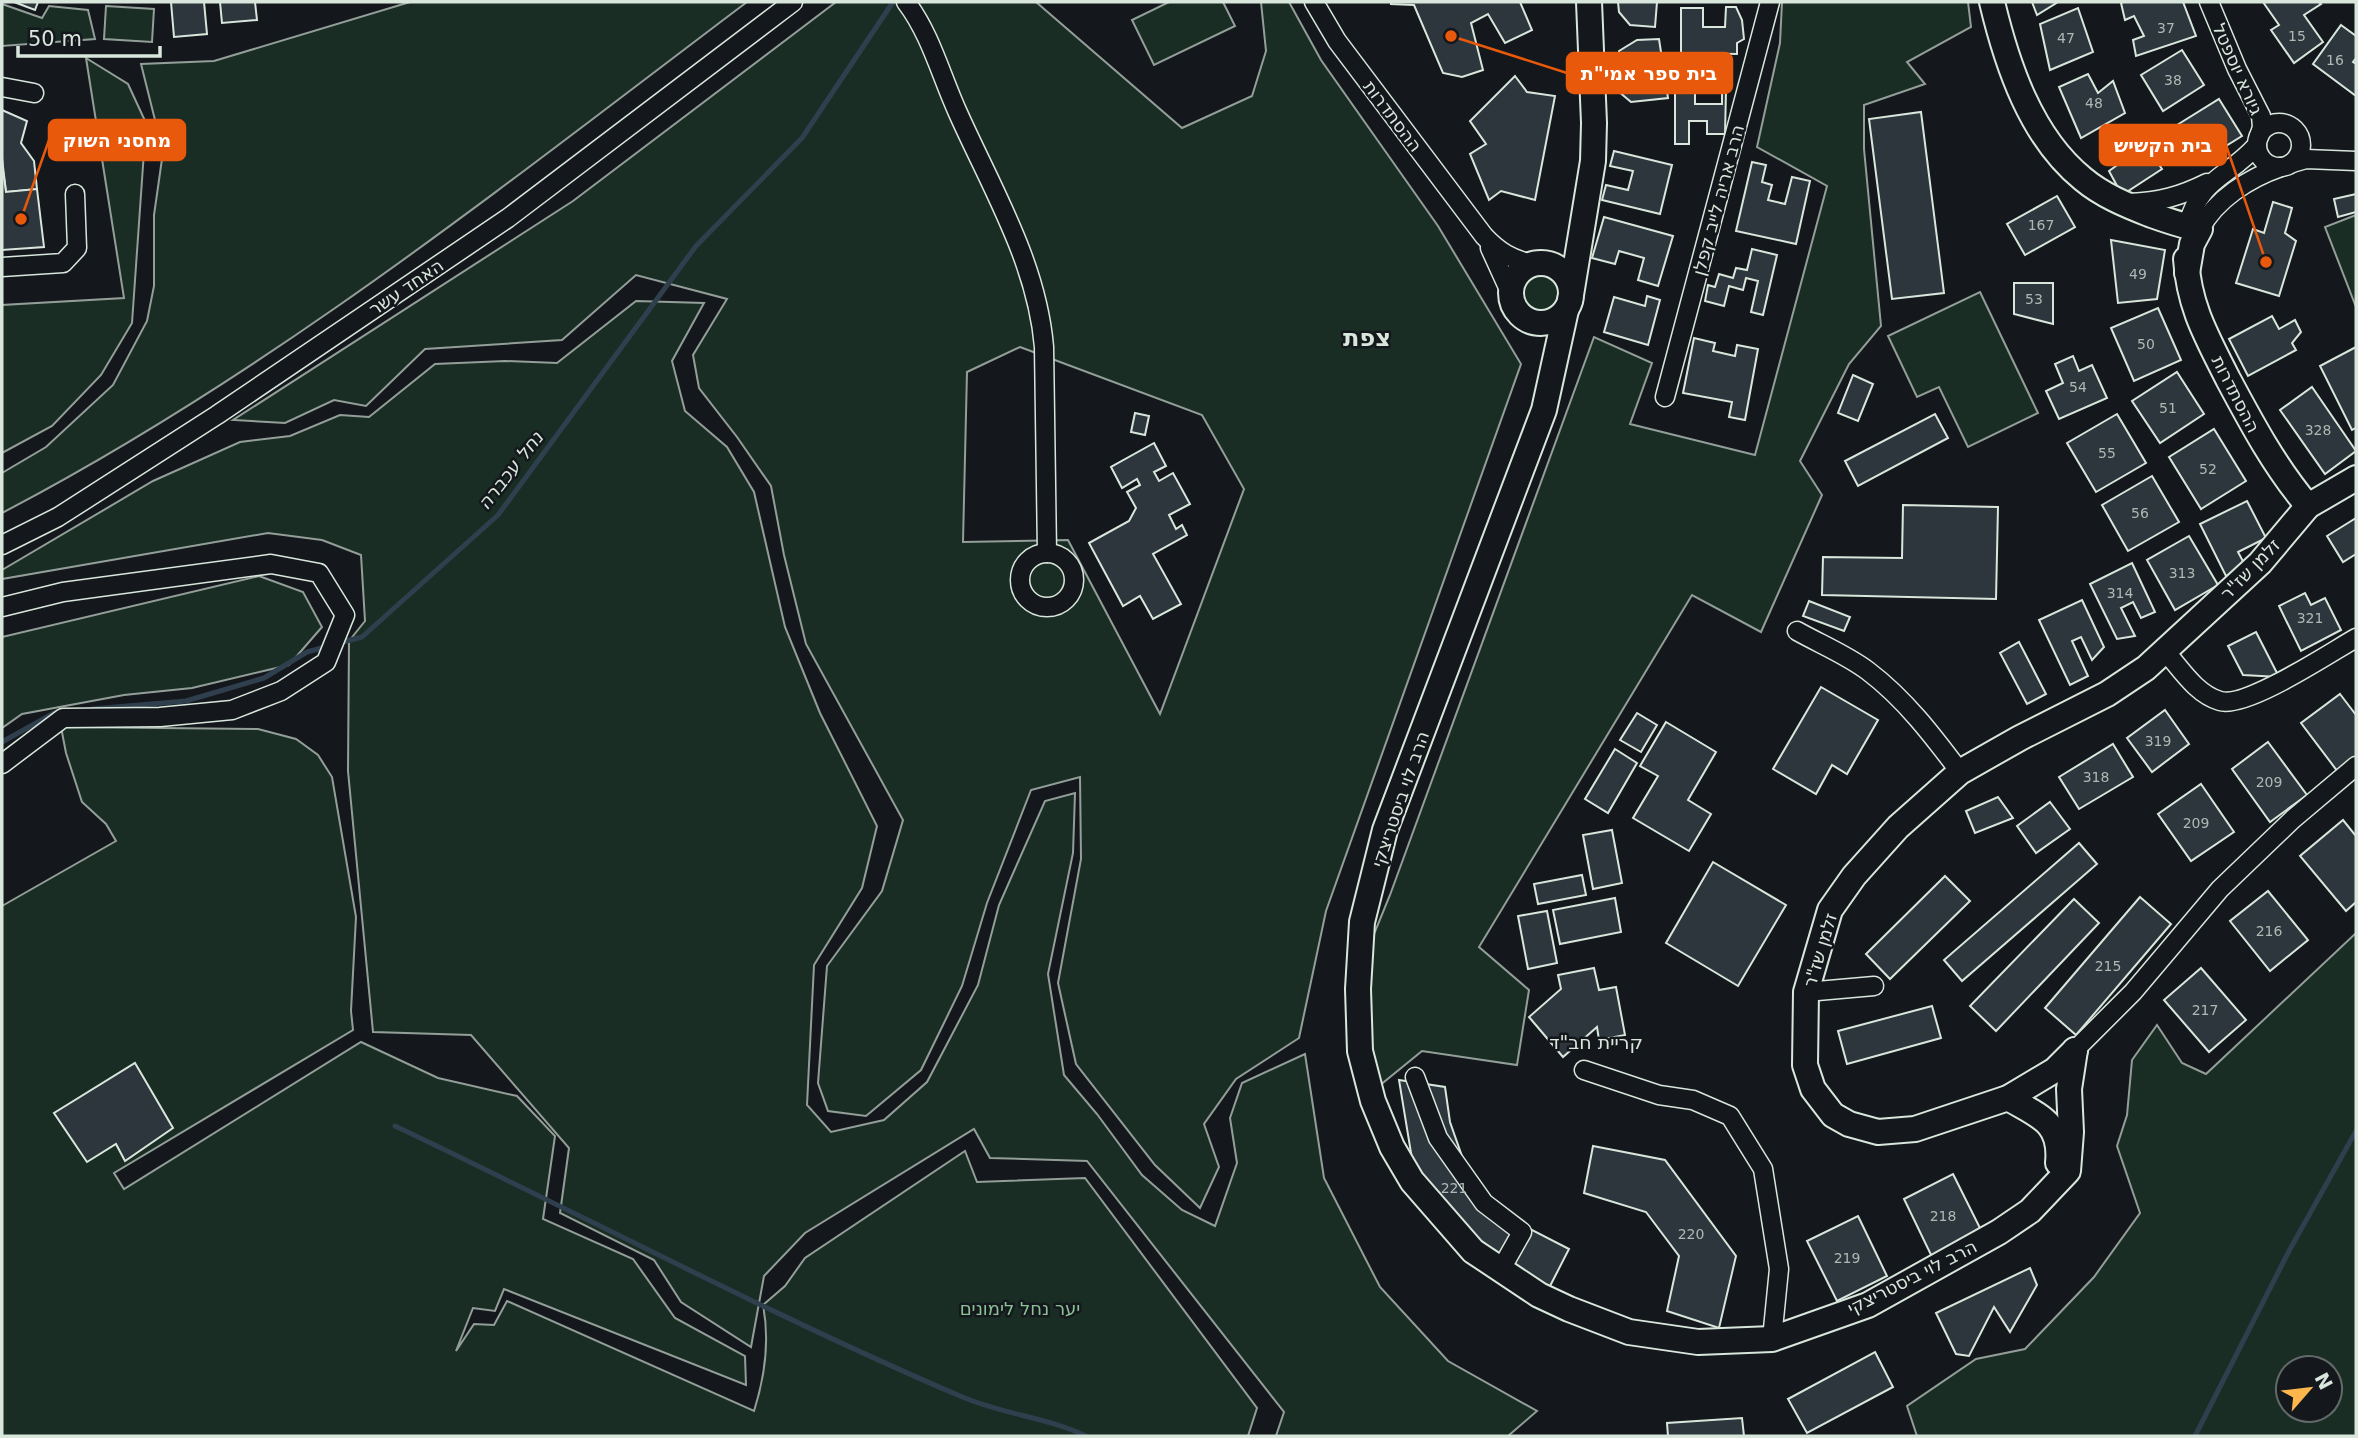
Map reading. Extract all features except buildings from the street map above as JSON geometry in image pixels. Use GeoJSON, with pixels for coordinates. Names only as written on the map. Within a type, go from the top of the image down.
{"type":"FeatureCollection","features":[{"type":"Feature","properties":{"kind":"street","name":"האחד עשר"},"geometry":{"type":"LineString","coordinates":[[2,545],[58,517],[217,415],[508,218],[793,2]]}},
{"type":"Feature","properties":{"kind":"street"},"geometry":{"type":"LineString","coordinates":[[906,2],[925,34],[1025,260],[1035,289],[1044,348],[1047,553]]}},
{"type":"Feature","properties":{"kind":"street","name":"ההסתדרות"},"geometry":{"type":"LineString","coordinates":[[1314,2],[1336,41],[1477,227],[1498,251],[1507,257],[1541,264]]}},
{"type":"Feature","properties":{"kind":"street","name":"הרב לוי ביסטריצקי"},"geometry":{"type":"LineString","coordinates":[[1589,2],[1593,161],[1568,305],[1546,400],[1385,830],[1362,922],[1358,989],[1360,1051],[1373,1101],[1392,1147],[1412,1181],[1443,1220],[1473,1251],[1539,1294],[1569,1309],[1629,1332],[1698,1342],[1772,1339],[1868,1305],[1999,1232],[2030,1211],[2068,1171],[2071,1132],[2069,1089],[2075,1050]]}},
{"type":"Feature","properties":{"kind":"street","name":"הרב אריה לייב קפלן"},"geometry":{"type":"LineString","coordinates":[[1665,397],[1770,2]]}},
{"type":"Feature","properties":{"kind":"street"},"geometry":{"type":"LineString","coordinates":[[1992,2],[2011,66],[2027,106],[2061,157],[2098,191],[2124,204],[2193,228]]}},
{"type":"Feature","properties":{"kind":"street","name":"גיורא יוספטל"},"geometry":{"type":"LineString","coordinates":[[2209,2],[2237,69],[2261,116],[2262,127],[2258,141]]}},
{"type":"Feature","properties":{"kind":"street"},"geometry":{"type":"LineString","coordinates":[[2,87],[34,93]]}},
{"type":"Feature","properties":{"kind":"street"},"geometry":{"type":"LineString","coordinates":[[2124,204],[2160,201],[2179,196],[2213,180],[2245,157],[2270,125],[2277,123],[2291,127],[2297,132],[2301,143],[2300,150],[2286,165]]}},
{"type":"Feature","properties":{"kind":"street"},"geometry":{"type":"LineString","coordinates":[[2258,141],[2258,152],[2266,163],[2286,165]]}},
{"type":"Feature","properties":{"kind":"street"},"geometry":{"type":"LineString","coordinates":[[2193,228],[2234,191],[2264,173],[2306,159],[2356,161]]}},
{"type":"Feature","properties":{"kind":"street"},"geometry":{"type":"LineString","coordinates":[[2193,228],[2193,208],[2213,180]]}},
{"type":"Feature","properties":{"kind":"street"},"geometry":{"type":"LineString","coordinates":[[2,267],[63,263],[77,248],[75,194]]}},
{"type":"Feature","properties":{"kind":"street"},"geometry":{"type":"LineString","coordinates":[[1541,264],[1567,277],[1571,290],[1568,305],[1558,318],[1548,322],[1531,321],[1515,304],[1515,278],[1522,269],[1541,264],[1569,248],[1584,218]]}},
{"type":"Feature","properties":{"kind":"street","name":"ההסתדרות"},"geometry":{"type":"LineString","coordinates":[[1477,227],[1493,252],[1515,304]]}},
{"type":"Feature","properties":{"kind":"street","name":"ההסתדרות"},"geometry":{"type":"LineString","coordinates":[[2193,228],[2187,272],[2192,301],[2202,327],[2258,436],[2289,484],[2308,506]]}},
{"type":"Feature","properties":{"kind":"street","name":"הרב לוי ביסטריצקי"},"geometry":{"type":"LineString","coordinates":[[1515,304],[1541,348],[1548,379],[1546,400]]}},
{"type":"Feature","properties":{"kind":"street","name":"זלמן שז\"ר"},"geometry":{"type":"LineString","coordinates":[[2356,478],[2308,506],[2260,563],[2146,668],[2107,694],[2020,737],[1960,772],[1898,827],[1854,876],[1830,910],[1806,992],[1805,1065],[1813,1090],[1833,1115],[1849,1124],[1878,1132],[1915,1129],[2008,1098],[2055,1070],[2133,992],[2220,889],[2292,820],[2356,766]]}},
{"type":"Feature","properties":{"kind":"street"},"geometry":{"type":"LineString","coordinates":[[2,607],[64,593],[271,564],[319,573],[345,615],[327,660],[281,691],[232,710],[160,717],[63,718],[2,764]]}},
{"type":"Feature","properties":{"kind":"street"},"geometry":{"type":"LineString","coordinates":[[1797,631],[1866,670],[1892,691],[1960,772]]}},
{"type":"Feature","properties":{"kind":"street"},"geometry":{"type":"LineString","coordinates":[[2165,651],[2199,690],[2222,702],[2234,702],[2258,694],[2356,638]]}},
{"type":"Feature","properties":{"kind":"street"},"geometry":{"type":"LineString","coordinates":[[1806,992],[1874,986]]}},
{"type":"Feature","properties":{"kind":"street"},"geometry":{"type":"LineString","coordinates":[[1584,1070],[1659,1095],[1693,1100],[1730,1116],[1763,1169],[1779,1269],[1772,1339]]}},
{"type":"Feature","properties":{"kind":"street"},"geometry":{"type":"LineString","coordinates":[[1415,1077],[1438,1138],[1484,1203],[1522,1232],[1500,1271]]}},
{"type":"Feature","properties":{"kind":"street"},"geometry":{"type":"LineString","coordinates":[[2008,1098],[2044,1118],[2053,1130],[2059,1144],[2056,1184]]}},
{"type":"Feature","properties":{"kind":"green space"},"geometry":{"type":"Polygon","coordinates":[[[410,2],[747,2],[476,206],[292,338],[198,400],[2,513],[2,473],[46,447],[113,385],[147,321],[154,286],[154,215],[163,152],[141,64],[214,61],[410,2]]]}},
{"type":"Feature","properties":{"kind":"green space"},"geometry":{"type":"Polygon","coordinates":[[[836,2],[1036,2],[1182,128],[1252,96],[1266,51],[1261,2],[1289,2],[1321,60],[1438,226],[1521,364],[1326,911],[1299,1038],[1236,1079],[1204,1124],[1219,1167],[1200,1208],[1155,1165],[1076,1064],[1058,983],[1081,859],[1080,777],[1031,790],[987,903],[962,986],[921,1070],[866,1116],[828,1111],[818,1083],[827,966],[882,891],[903,820],[806,644],[784,555],[771,486],[699,388],[693,355],[727,299],[636,275],[562,340],[425,349],[366,406],[334,400],[285,423],[233,420],[573,201],[836,2]],[[1020,347],[967,372],[963,542],[1068,540],[1160,714],[1244,489],[1202,415],[1020,347]]]}},
{"type":"Feature","properties":{"kind":"green space"},"geometry":{"type":"Polygon","coordinates":[[[1169,2],[1223,2],[1235,26],[1154,65],[1132,20],[1169,2]]]}},
{"type":"Feature","properties":{"kind":"green space"},"geometry":{"type":"Polygon","coordinates":[[[1782,2],[1968,2],[1971,27],[1907,62],[1925,84],[1864,105],[1864,149],[1881,326],[1849,364],[1800,461],[1822,495],[1761,632],[1692,595],[1479,947],[1529,990],[1517,1065],[1422,1051],[1363,1099],[1365,956],[1390,895],[1594,337],[1652,363],[1630,424],[1755,455],[1827,186],[1757,147],[1780,43],[1782,2]]]}},
{"type":"Feature","properties":{"kind":"green space"},"geometry":{"type":"Polygon","coordinates":[[[2,4],[42,18],[49,6],[88,10],[95,39],[2,46],[2,4]]]}},
{"type":"Feature","properties":{"kind":"green space"},"geometry":{"type":"Polygon","coordinates":[[[106,6],[154,9],[152,42],[104,39],[106,6]]]}},
{"type":"Feature","properties":{"kind":"green space"},"geometry":{"type":"Polygon","coordinates":[[[86,58],[128,84],[146,123],[132,323],[101,375],[52,426],[2,453],[2,305],[124,298],[86,58]]]}},
{"type":"Feature","properties":{"kind":"green space"},"geometry":{"type":"Polygon","coordinates":[[[2356,215],[2356,307],[2325,227],[2356,215]]]}},
{"type":"Feature","properties":{"kind":"green space"},"geometry":{"type":"Polygon","coordinates":[[[1541,273],[1555,279],[1561,293],[1555,307],[1541,313],[1527,307],[1521,293],[1527,279],[1541,273]]]}},
{"type":"Feature","properties":{"kind":"green space"},"geometry":{"type":"Polygon","coordinates":[[[1980,292],[2038,413],[1968,447],[1939,387],[1917,397],[1888,336],[1980,292]]]}},
{"type":"Feature","properties":{"kind":"green space"},"geometry":{"type":"Polygon","coordinates":[[[636,301],[704,303],[672,361],[685,411],[727,447],[754,492],[785,627],[820,713],[877,826],[862,888],[814,965],[807,1105],[831,1132],[884,1120],[927,1082],[978,985],[999,905],[1045,801],[1075,793],[1073,853],[1048,974],[1064,1075],[1142,1175],[1182,1210],[1215,1226],[1237,1163],[1230,1118],[1242,1083],[1305,1054],[1324,1178],[1380,1287],[1448,1361],[1537,1411],[1508,1436],[1276,1436],[1284,1412],[1087,1161],[990,1158],[974,1129],[805,1233],[764,1276],[751,1347],[681,1302],[654,1260],[560,1213],[569,1148],[471,1035],[373,1032],[348,771],[349,641],[365,621],[361,555],[322,540],[268,533],[2,579],[2,570],[153,481],[240,442],[290,436],[340,415],[369,417],[435,364],[505,361],[557,363],[636,301]]]}},
{"type":"Feature","properties":{"kind":"green space"},"geometry":{"type":"Polygon","coordinates":[[[259,576],[303,592],[322,627],[289,665],[192,688],[124,695],[22,714],[2,728],[2,637],[259,576]]]}},
{"type":"Feature","properties":{"kind":"green space","name":"יער נחל לימונים"},"geometry":{"type":"Polygon","coordinates":[[[61,727],[258,729],[296,739],[318,755],[332,777],[356,917],[351,1011],[353,1030],[114,1173],[124,1189],[361,1042],[438,1078],[517,1096],[555,1136],[543,1219],[633,1259],[675,1318],[745,1356],[746,1385],[504,1289],[495,1311],[473,1308],[456,1351],[474,1324],[494,1325],[507,1301],[754,1411],[765,1358],[763,1305],[785,1286],[805,1258],[965,1151],[977,1182],[1085,1178],[1257,1408],[1248,1436],[2,1436],[2,906],[116,841],[106,824],[82,802],[66,753],[61,727]]]}},
{"type":"Feature","properties":{"kind":"green space"},"geometry":{"type":"Polygon","coordinates":[[[2356,933],[2356,1436],[1917,1436],[1907,1406],[1976,1359],[2025,1349],[2094,1277],[2140,1213],[2117,1146],[2127,1115],[2132,1060],[2157,1025],[2182,1063],[2206,1074],[2356,933]]]}},
{"type":"Feature","properties":{"kind":"waterway","name":"נחל עכברה"},"geometry":{"type":"LineString","coordinates":[[339,643],[362,637],[498,515],[696,246],[802,138],[893,2]]}},
{"type":"Feature","properties":{"kind":"waterway","name":"נחל עכברה"},"geometry":{"type":"LineString","coordinates":[[92,709],[186,701],[264,678],[307,652],[329,646]]}},
{"type":"Feature","properties":{"kind":"waterway","name":"נחל עכברה"},"geometry":{"type":"LineString","coordinates":[[2,742],[54,713],[61,712]]}},
{"type":"Feature","properties":{"kind":"waterway"},"geometry":{"type":"LineString","coordinates":[[395,1126],[888,1365],[976,1402],[1055,1424],[1086,1436]]}},
{"type":"Feature","properties":{"kind":"waterway"},"geometry":{"type":"LineString","coordinates":[[2195,1436],[2289,1251],[2356,1131]]}},
{"type":"Feature","properties":{"kind":"place","name":"בית ספר אמי\"ת"},"geometry":{"type":"Point","coordinates":[1451,36]}},
{"type":"Feature","properties":{"kind":"place","name":"מחסני השוק"},"geometry":{"type":"Point","coordinates":[21,219]}},
{"type":"Feature","properties":{"kind":"place","name":"בית הקשיש"},"geometry":{"type":"Point","coordinates":[2266,262]}},
{"type":"Feature","properties":{"kind":"district","name":"צפת"},"geometry":{"type":"Point","coordinates":[1367,338]}},
{"type":"Feature","properties":{"kind":"district","name":"קריית חב\"ד"},"geometry":{"type":"Point","coordinates":[1596,1042]}}]}
